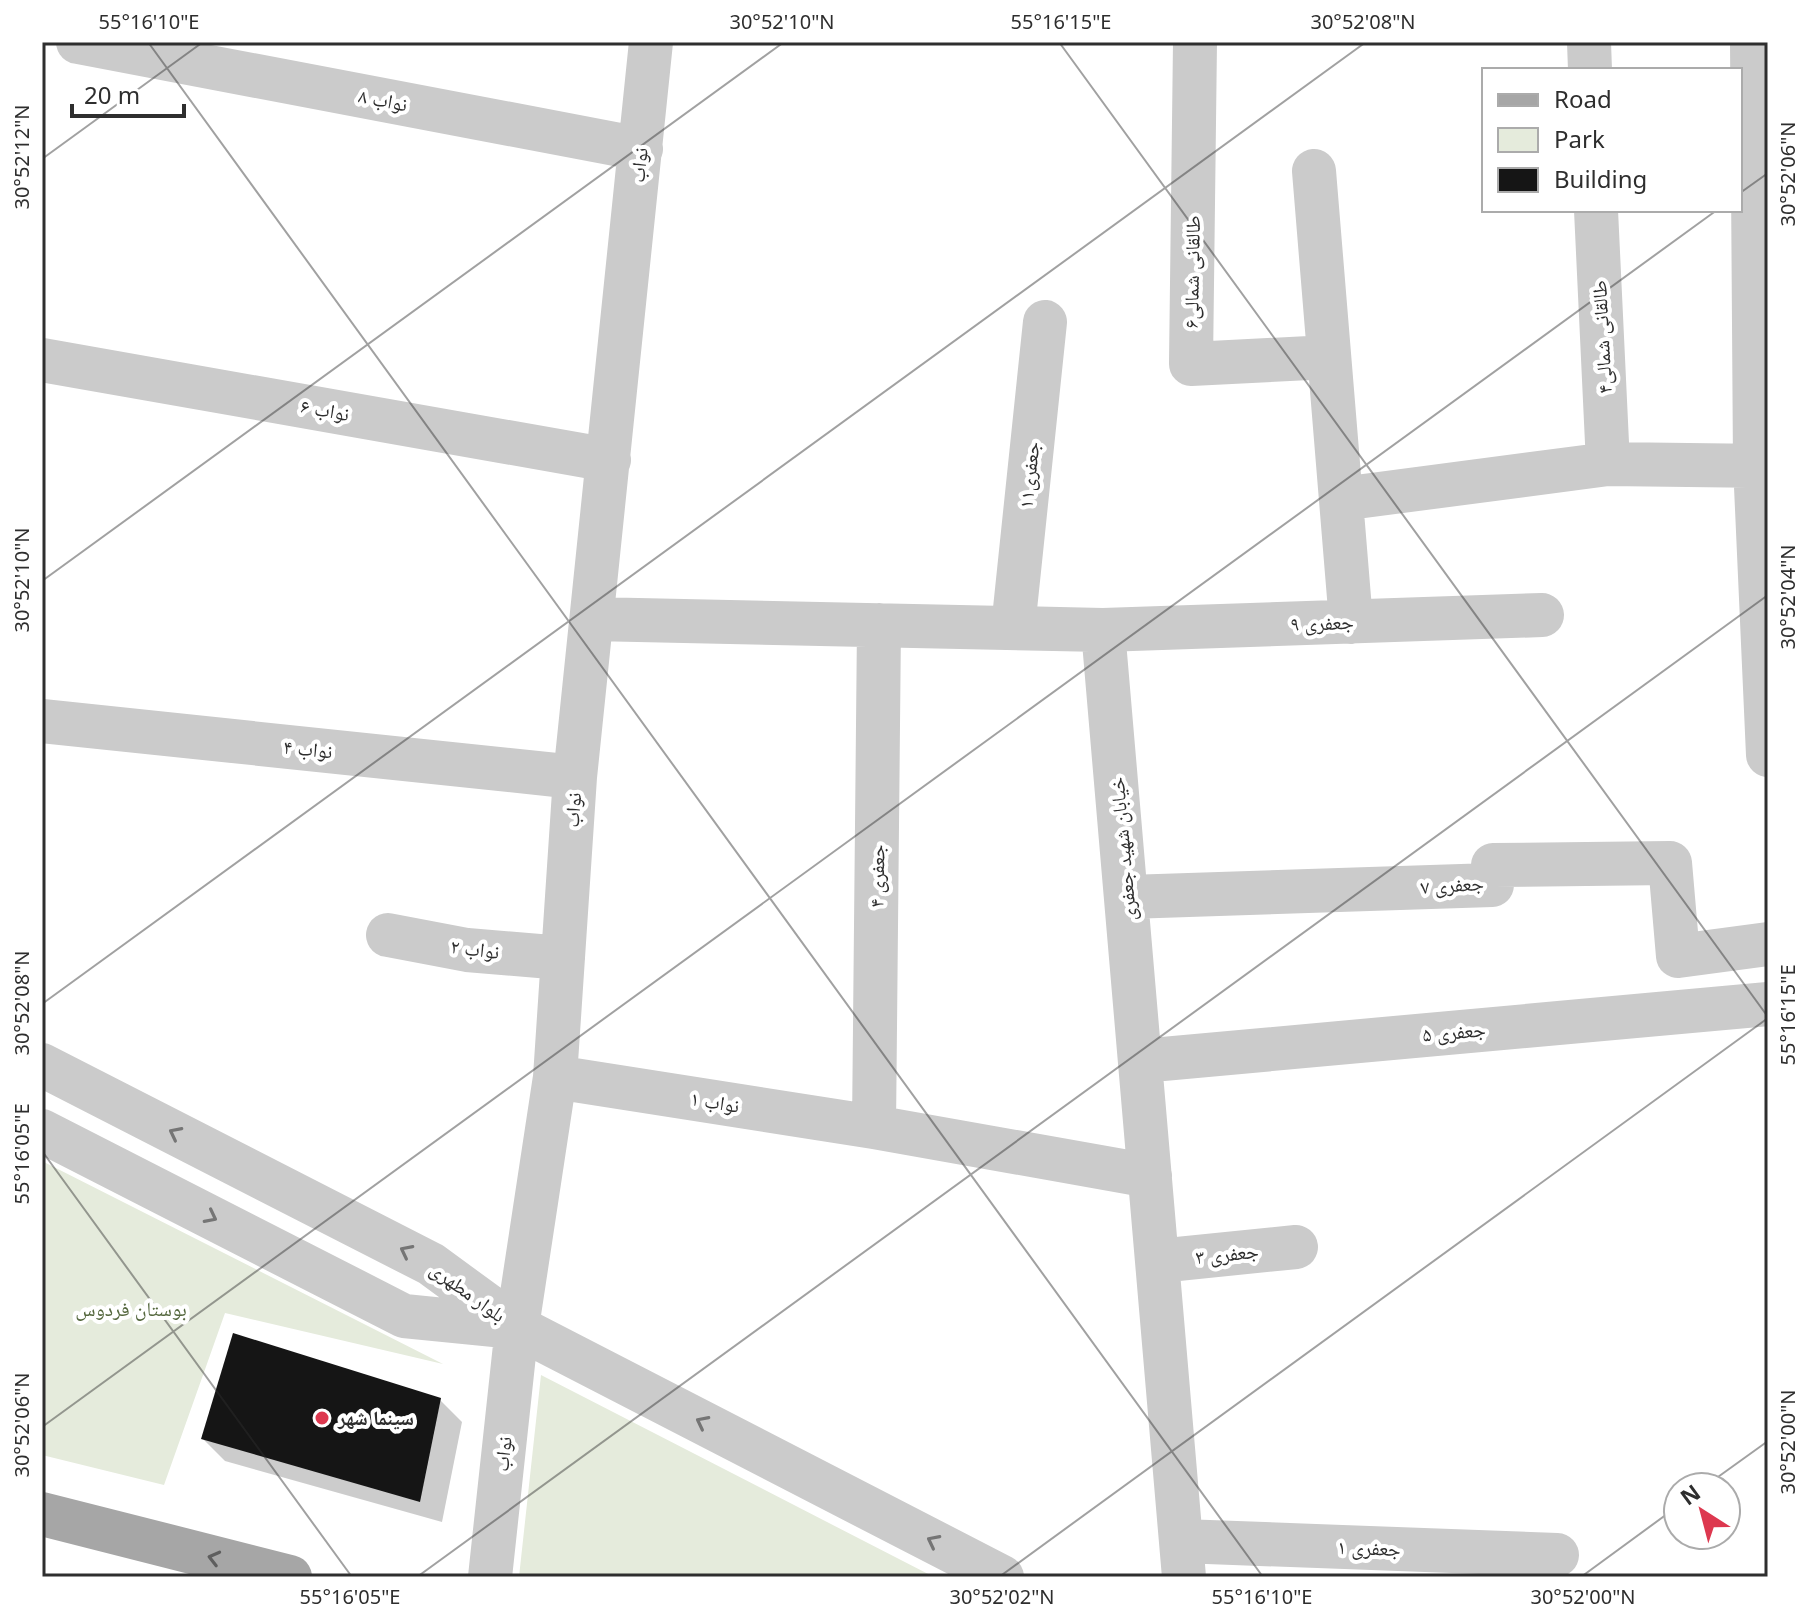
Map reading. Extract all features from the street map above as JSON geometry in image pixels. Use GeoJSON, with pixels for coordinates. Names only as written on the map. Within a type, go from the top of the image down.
{"type":"FeatureCollection","features":[{"type":"Feature","properties":{"kind":"main road"},"geometry":{"type":"LineString","coordinates":[[42,1514],[290,1577]]}},
{"type":"Feature","properties":{"kind":"street","name":"نواب ۸"},"geometry":{"type":"LineString","coordinates":[[78,42],[641,149]]}},
{"type":"Feature","properties":{"kind":"street","name":"نواب"},"geometry":{"type":"LineString","coordinates":[[490,1577],[517,1327],[555,1077],[575,777],[651,42]]}},
{"type":"Feature","properties":{"kind":"street","name":"طالقانی شمالی۶"},"geometry":{"type":"LineString","coordinates":[[1195,42],[1191,364],[1329,357]]}},
{"type":"Feature","properties":{"kind":"street"},"geometry":{"type":"LineString","coordinates":[[1589,42],[1590,68]]}},
{"type":"Feature","properties":{"kind":"street"},"geometry":{"type":"LineString","coordinates":[[1752,42],[1768,755]]}},
{"type":"Feature","properties":{"kind":"street"},"geometry":{"type":"LineString","coordinates":[[1314,171],[1351,622]]}},
{"type":"Feature","properties":{"kind":"street","name":"طالقانی شمالی۴"},"geometry":{"type":"LineString","coordinates":[[1596,212],[1608,464]]}},
{"type":"Feature","properties":{"kind":"street","name":"جعفری۱۱"},"geometry":{"type":"LineString","coordinates":[[1013,628],[1045,322]]}},
{"type":"Feature","properties":{"kind":"street","name":"نواب ۶"},"geometry":{"type":"LineString","coordinates":[[42,360],[609,460]]}},
{"type":"Feature","properties":{"kind":"street"},"geometry":{"type":"LineString","coordinates":[[1341,499],[1608,464],[1762,465]]}},
{"type":"Feature","properties":{"kind":"street","name":"جعفری ۹"},"geometry":{"type":"LineString","coordinates":[[1103,630],[1542,615]]}},
{"type":"Feature","properties":{"kind":"street"},"geometry":{"type":"LineString","coordinates":[[592,619],[1103,630]]}},
{"type":"Feature","properties":{"kind":"street","name":"جعفری ۴"},"geometry":{"type":"LineString","coordinates":[[874,1127],[879,625]]}},
{"type":"Feature","properties":{"kind":"street","name":"خیابان شهید جعفری"},"geometry":{"type":"LineString","coordinates":[[1103,630],[1183,1559]]}},
{"type":"Feature","properties":{"kind":"street","name":"نواب ۴"},"geometry":{"type":"LineString","coordinates":[[42,721],[575,777]]}},
{"type":"Feature","properties":{"kind":"street","name":"جعفری ۷"},"geometry":{"type":"LineString","coordinates":[[1128,897],[1492,885],[1493,865],[1670,863],[1678,956],[1768,944]]}},
{"type":"Feature","properties":{"kind":"street","name":"نواب ۲"},"geometry":{"type":"LineString","coordinates":[[388,935],[467,950],[563,958]]}},
{"type":"Feature","properties":{"kind":"street","name":"جعفری ۵"},"geometry":{"type":"LineString","coordinates":[[1141,1061],[1768,1004]]}},
{"type":"Feature","properties":{"kind":"street","name":"بلوار مطهری"},"geometry":{"type":"LineString","coordinates":[[42,1065],[431,1264],[517,1327]]}},
{"type":"Feature","properties":{"kind":"street","name":"نواب ۱"},"geometry":{"type":"LineString","coordinates":[[555,1077],[874,1127]]}},
{"type":"Feature","properties":{"kind":"street"},"geometry":{"type":"LineString","coordinates":[[874,1127],[1150,1176]]}},
{"type":"Feature","properties":{"kind":"street","name":"بلوار مطهری"},"geometry":{"type":"LineString","coordinates":[[42,1131],[404,1316],[517,1327]]}},
{"type":"Feature","properties":{"kind":"street","name":"جعفری ۳"},"geometry":{"type":"LineString","coordinates":[[1158,1261],[1296,1247]]}},
{"type":"Feature","properties":{"kind":"street"},"geometry":{"type":"LineString","coordinates":[[517,1327],[1002,1577]]}},
{"type":"Feature","properties":{"kind":"street","name":"جعفری ۱"},"geometry":{"type":"LineString","coordinates":[[1183,1559],[1557,1555]]}},
{"type":"Feature","properties":{"kind":"green space","name":"بوستان فردوس"},"geometry":{"type":"Polygon","coordinates":[[[42,1161],[443,1364],[225,1313],[164,1485],[42,1455],[42,1161]]]}},
{"type":"Feature","properties":{"kind":"green space"},"geometry":{"type":"Polygon","coordinates":[[[541,1375],[934,1577],[519,1577],[541,1375]]]}},
{"type":"Feature","properties":{"kind":"building","name":"سینما شهر"},"geometry":{"type":"Polygon","coordinates":[[[233,1333],[441,1398],[420,1502],[201,1439],[233,1333]]]}},
{"type":"Feature","properties":{"kind":"place","name":"سینما شهر"},"geometry":{"type":"Point","coordinates":[322,1418]}}]}
